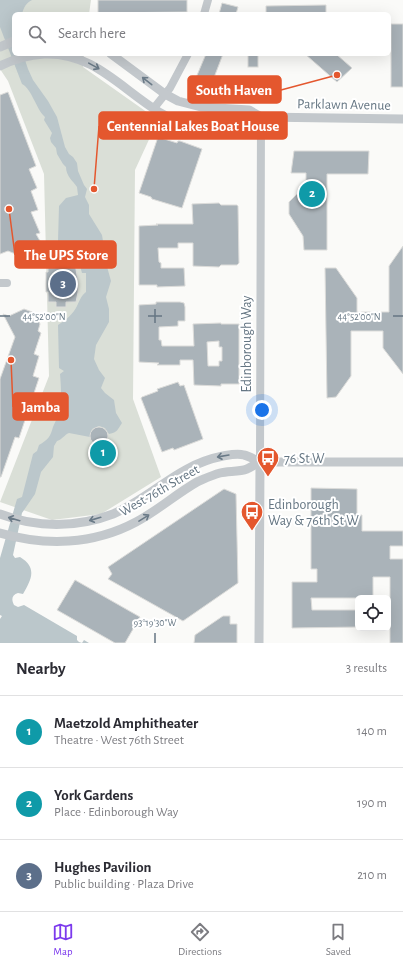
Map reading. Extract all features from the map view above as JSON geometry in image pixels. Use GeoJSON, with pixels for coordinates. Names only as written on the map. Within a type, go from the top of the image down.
{"type":"FeatureCollection","features":[{"type":"Feature","properties":{"kind":"street"},"geometry":{"type":"LineString","coordinates":[[205,12],[208,0]]}},
{"type":"Feature","properties":{"kind":"street"},"geometry":{"type":"LineString","coordinates":[[0,47],[12,42]]}},
{"type":"Feature","properties":{"kind":"street","name":"Parklawn Avenue"},"geometry":{"type":"LineString","coordinates":[[0,66],[12,60],[29,56]]}},
{"type":"Feature","properties":{"kind":"street","name":"Parklawn Avenue"},"geometry":{"type":"LineString","coordinates":[[67,56],[84,61],[106,73],[154,108],[181,121],[217,127],[250,124],[261,117]]}},
{"type":"Feature","properties":{"kind":"street","name":"Parklawn Avenue"},"geometry":{"type":"LineString","coordinates":[[114,56],[165,94],[189,105],[214,109],[249,110],[261,117],[403,119]]}},
{"type":"Feature","properties":{"kind":"street"},"geometry":{"type":"LineString","coordinates":[[154,108],[170,88],[187,56]]}},
{"type":"Feature","properties":{"kind":"street","name":"Edinborough Way"},"geometry":{"type":"LineString","coordinates":[[259,643],[261,117]]}},
{"type":"Feature","properties":{"kind":"street","name":"West 76th Street"},"geometry":{"type":"LineString","coordinates":[[0,514],[39,524],[66,524],[88,521],[113,514],[192,466],[228,455],[242,454],[260,462],[403,462]]}},
{"type":"Feature","properties":{"kind":"street","name":"West 76th Street"},"geometry":{"type":"LineString","coordinates":[[0,533],[25,540],[45,542],[73,541],[110,534],[135,523],[197,482],[220,474],[246,470],[260,462]]}},
{"type":"Feature","properties":{"kind":"shaded area"},"geometry":{"type":"Polygon","coordinates":[[[0,0],[91,0],[89,12],[12,12],[12,56],[84,56],[83,67],[158,120],[135,170],[133,399],[161,477],[101,514],[52,520],[0,502],[49,376],[44,174],[8,81],[0,69],[0,0]]]}},
{"type":"Feature","properties":{"kind":"shaded area"},"geometry":{"type":"Polygon","coordinates":[[[0,0],[32,0],[28,2],[23,12],[12,12],[12,56],[24,56],[33,80],[57,117],[65,147],[77,163],[78,171],[87,189],[85,197],[89,205],[89,214],[102,235],[104,256],[111,281],[106,297],[109,309],[109,322],[96,345],[94,359],[105,378],[101,388],[114,400],[116,413],[122,423],[117,430],[109,434],[105,428],[99,426],[92,429],[90,437],[69,433],[57,441],[54,446],[53,457],[41,472],[35,494],[22,513],[13,555],[15,558],[20,557],[26,561],[31,570],[30,579],[23,594],[18,593],[13,596],[12,599],[14,605],[18,607],[24,605],[77,636],[77,640],[82,643],[0,643],[0,619],[2,616],[0,615],[0,558],[17,499],[22,497],[33,454],[37,451],[39,445],[49,438],[59,414],[61,398],[60,374],[64,371],[59,368],[58,325],[71,314],[86,292],[86,273],[82,273],[79,263],[71,250],[58,241],[59,206],[66,198],[78,195],[77,187],[68,176],[66,167],[57,154],[56,148],[51,142],[50,138],[52,133],[44,120],[45,117],[29,90],[22,84],[0,27],[0,0]]]}},
{"type":"Feature","properties":{"kind":"shaded area"},"geometry":{"type":"Polygon","coordinates":[[[84,640],[89,643],[82,643],[84,640]]]}},
{"type":"Feature","properties":{"kind":"building"},"geometry":{"type":"Polygon","coordinates":[[[98,0],[187,0],[187,12],[98,12],[98,0]]]}},
{"type":"Feature","properties":{"kind":"building"},"geometry":{"type":"Polygon","coordinates":[[[222,3],[238,7],[237,12],[220,12],[222,3]]]}},
{"type":"Feature","properties":{"kind":"building"},"geometry":{"type":"Polygon","coordinates":[[[326,5],[326,12],[266,12],[266,6],[326,5]]]}},
{"type":"Feature","properties":{"kind":"building"},"geometry":{"type":"Polygon","coordinates":[[[391,24],[403,24],[403,87],[391,87],[391,24]]]}},
{"type":"Feature","properties":{"kind":"building"},"geometry":{"type":"Polygon","coordinates":[[[205,56],[222,56],[210,88],[195,80],[205,56]]]}},
{"type":"Feature","properties":{"kind":"building"},"geometry":{"type":"Polygon","coordinates":[[[248,56],[258,56],[258,67],[248,67],[248,56]]]}},
{"type":"Feature","properties":{"kind":"building"},"geometry":{"type":"Polygon","coordinates":[[[307,56],[338,56],[352,68],[337,82],[307,56]]]}},
{"type":"Feature","properties":{"kind":"building"},"geometry":{"type":"Polygon","coordinates":[[[8,92],[36,166],[29,169],[37,188],[31,191],[38,210],[31,212],[40,233],[36,234],[40,241],[35,252],[23,257],[8,251],[0,254],[0,95],[8,92]]]}},
{"type":"Feature","properties":{"kind":"building"},"geometry":{"type":"Polygon","coordinates":[[[158,137],[177,143],[180,141],[202,149],[182,208],[152,199],[151,197],[139,193],[158,137]]]}},
{"type":"Feature","properties":{"kind":"building"},"geometry":{"type":"Polygon","coordinates":[[[294,151],[369,151],[368,174],[327,174],[327,250],[304,250],[303,236],[289,214],[289,202],[306,185],[306,173],[291,173],[294,151]]]}},
{"type":"Feature","properties":{"kind":"building"},"geometry":{"type":"Polygon","coordinates":[[[219,203],[221,205],[238,206],[239,263],[237,265],[221,265],[219,267],[193,266],[193,243],[178,243],[178,248],[158,248],[159,262],[161,263],[161,268],[184,268],[185,286],[157,287],[157,285],[139,285],[139,226],[158,225],[156,224],[193,224],[192,204],[219,203]]]}},
{"type":"Feature","properties":{"kind":"building"},"geometry":{"type":"Polygon","coordinates":[[[403,246],[403,374],[383,348],[383,331],[351,331],[351,376],[336,397],[327,398],[325,268],[336,268],[357,298],[357,312],[389,312],[389,266],[403,246]]]}},
{"type":"Feature","properties":{"kind":"building"},"geometry":{"type":"Polygon","coordinates":[[[55,262],[75,263],[78,282],[76,302],[66,302],[66,307],[56,307],[56,302],[48,302],[48,292],[46,292],[46,272],[48,272],[48,264],[55,262]]]}},
{"type":"Feature","properties":{"kind":"building"},"geometry":{"type":"Polygon","coordinates":[[[156,302],[180,302],[184,303],[185,307],[185,321],[178,321],[178,326],[159,327],[159,340],[161,340],[162,346],[194,346],[193,324],[239,324],[239,384],[221,384],[221,386],[194,385],[193,360],[180,360],[180,365],[157,365],[159,363],[139,362],[139,305],[156,304],[156,302]],[[219,341],[207,342],[208,366],[219,366],[219,361],[222,361],[222,347],[219,347],[219,341]]]}},
{"type":"Feature","properties":{"kind":"building"},"geometry":{"type":"Polygon","coordinates":[[[24,309],[35,313],[40,324],[38,331],[41,333],[34,354],[39,356],[33,376],[39,378],[19,438],[15,437],[0,477],[0,379],[15,337],[3,314],[9,316],[24,309]]]}},
{"type":"Feature","properties":{"kind":"building"},"geometry":{"type":"Polygon","coordinates":[[[178,382],[180,386],[184,385],[203,439],[174,450],[173,448],[162,452],[141,398],[158,391],[157,389],[178,382]]]}},
{"type":"Feature","properties":{"kind":"building"},"geometry":{"type":"Polygon","coordinates":[[[99,427],[105,430],[108,436],[105,442],[99,445],[93,442],[90,436],[93,430],[99,427]]]}},
{"type":"Feature","properties":{"kind":"building"},"geometry":{"type":"Polygon","coordinates":[[[311,488],[357,489],[357,515],[362,515],[362,531],[403,531],[403,546],[390,546],[390,559],[403,559],[403,643],[390,643],[390,577],[373,577],[373,595],[355,595],[355,598],[311,598],[312,610],[355,610],[355,627],[292,628],[292,582],[317,582],[317,569],[311,569],[311,488]]]}},
{"type":"Feature","properties":{"kind":"building"},"geometry":{"type":"Polygon","coordinates":[[[224,489],[236,494],[238,583],[183,621],[108,579],[112,574],[108,567],[224,489]]]}},
{"type":"Feature","properties":{"kind":"building"},"geometry":{"type":"Polygon","coordinates":[[[75,580],[140,617],[125,643],[115,643],[57,610],[75,580]]]}},
{"type":"Feature","properties":{"kind":"building"},"geometry":{"type":"Polygon","coordinates":[[[223,616],[230,616],[230,624],[237,624],[237,643],[194,643],[195,635],[223,616]]]}},
{"type":"Feature","properties":{"kind":"place","name":"South Haven"},"geometry":{"type":"Point","coordinates":[337,75]}},
{"type":"Feature","properties":{"kind":"place","name":"Centennial Lakes Boat House"},"geometry":{"type":"Point","coordinates":[94,189]}},
{"type":"Feature","properties":{"kind":"place","name":"York Gardens"},"geometry":{"type":"Point","coordinates":[312,194]}},
{"type":"Feature","properties":{"kind":"place","name":"The UPS Store"},"geometry":{"type":"Point","coordinates":[9,209]}},
{"type":"Feature","properties":{"kind":"place","name":"Hughes Pavilion"},"geometry":{"type":"Point","coordinates":[63,284]}},
{"type":"Feature","properties":{"kind":"place","name":"Jamba"},"geometry":{"type":"Point","coordinates":[11,360]}},
{"type":"Feature","properties":{"kind":"place","name":"Maetzold Amphitheater"},"geometry":{"type":"Point","coordinates":[103,453]}},
{"type":"Feature","properties":{"kind":"place","name":"76 St W"},"geometry":{"type":"Point","coordinates":[268,478]}},
{"type":"Feature","properties":{"kind":"place","name":"Edinborough Way & 76th St W"},"geometry":{"type":"Point","coordinates":[252,532]}}]}
